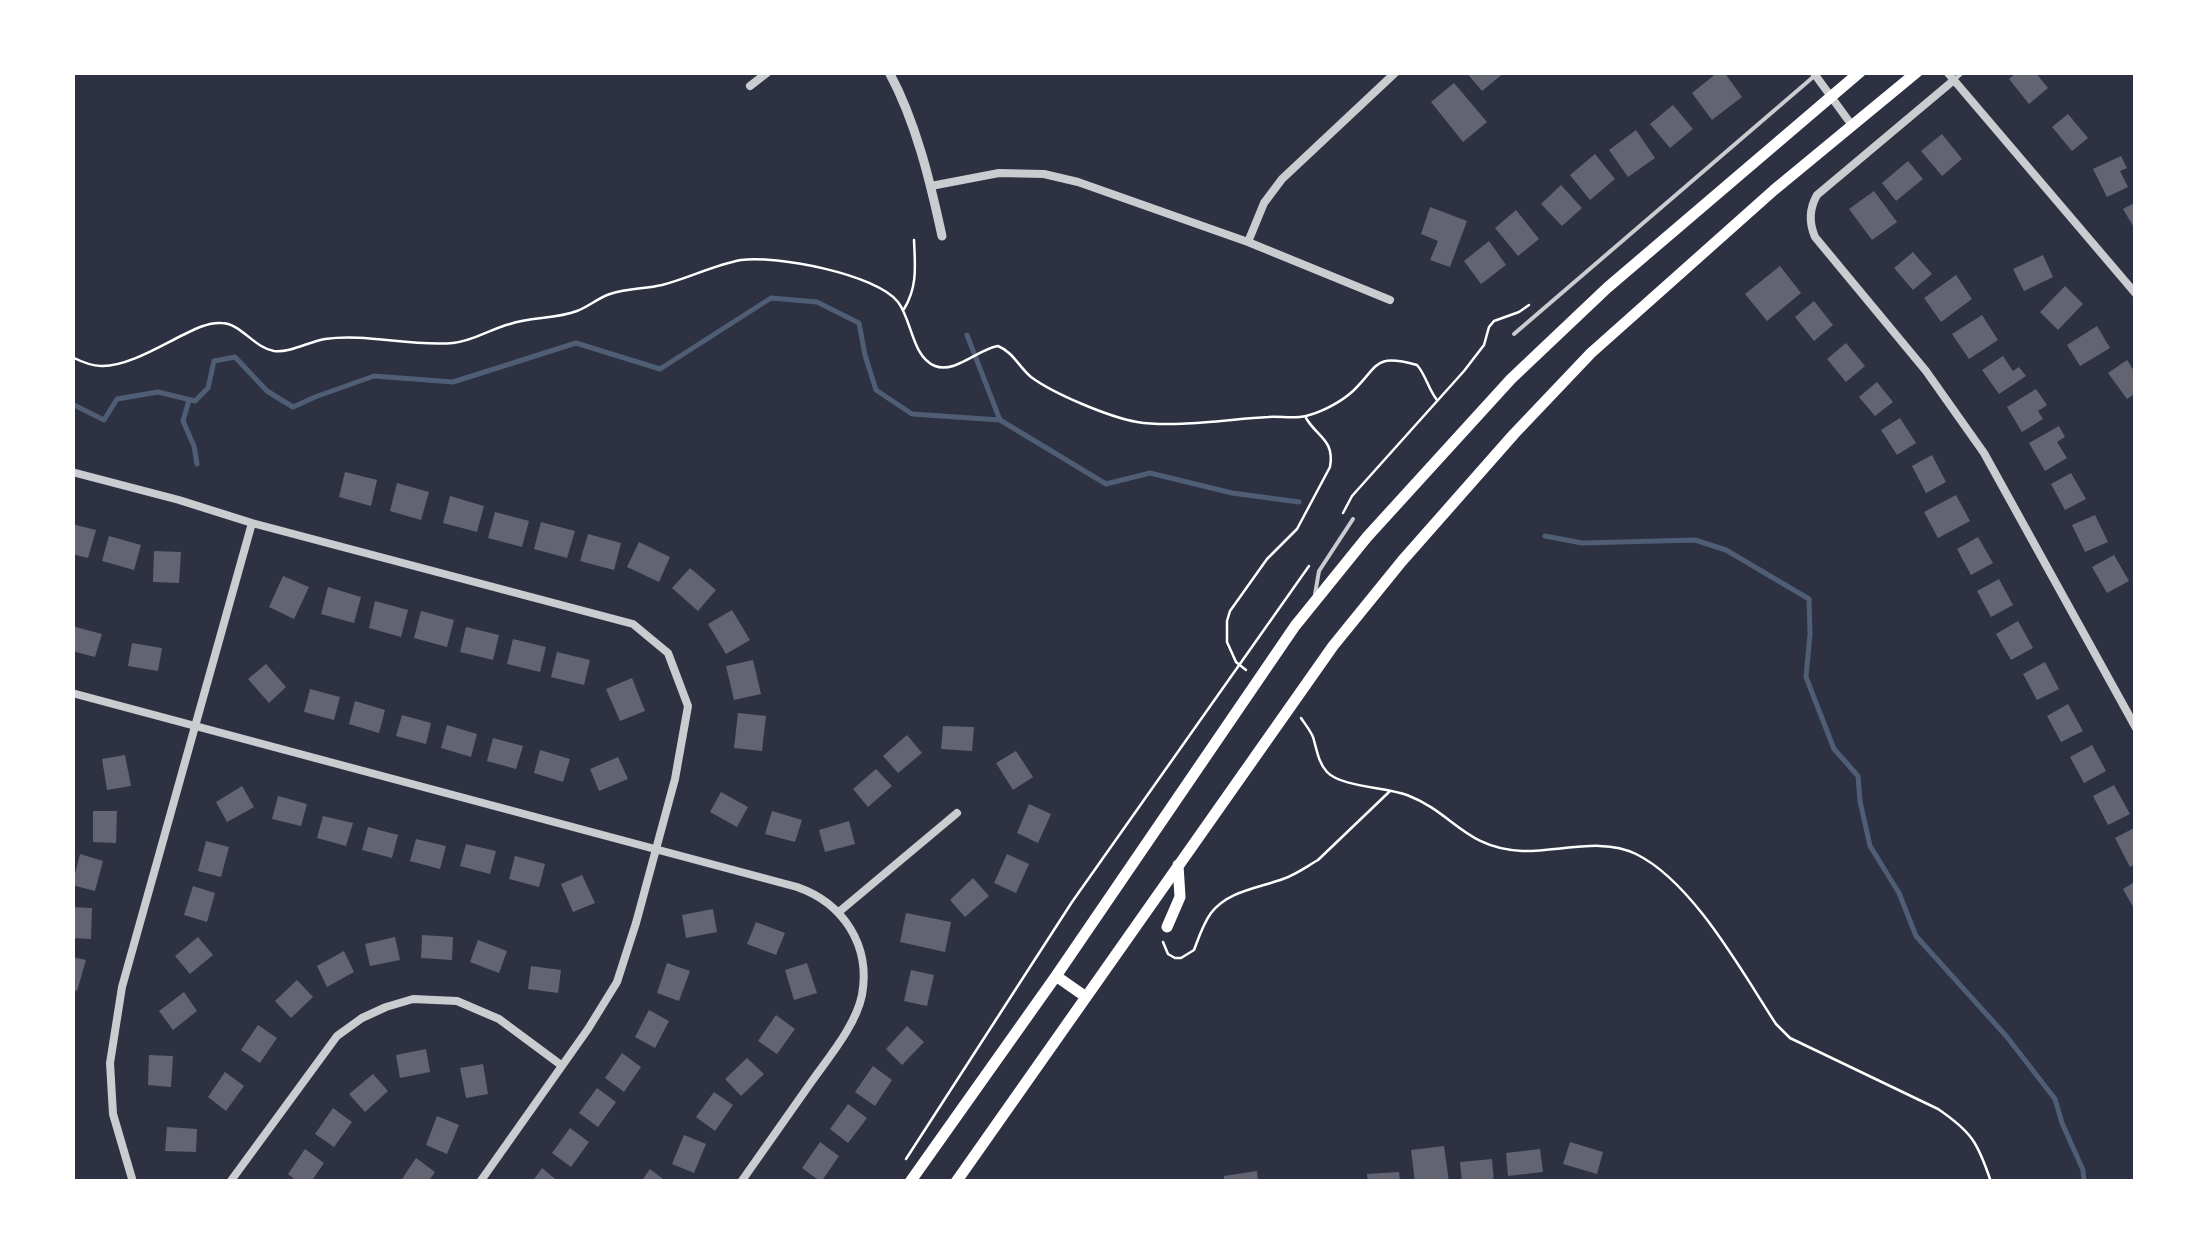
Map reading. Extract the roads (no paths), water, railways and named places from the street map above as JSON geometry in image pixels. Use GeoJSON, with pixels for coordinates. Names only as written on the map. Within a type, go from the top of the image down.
{"type":"FeatureCollection","features":[{"type":"Feature","properties":{"kind":"main road"},"geometry":{"type":"LineString","coordinates":[[910,1182],[1295,626],[1367,537],[1510,378],[1607,288],[1860,72]]}},
{"type":"Feature","properties":{"kind":"main road"},"geometry":{"type":"LineString","coordinates":[[956,1182],[1334,646],[1402,560],[1591,354],[1760,202],[1917,72]]}},
{"type":"Feature","properties":{"kind":"main road"},"geometry":{"type":"LineString","coordinates":[[1168,927],[1180,897],[1178,865]]}},
{"type":"Feature","properties":{"kind":"main road"},"geometry":{"type":"LineString","coordinates":[[1056,976],[1086,997]]}},
{"type":"Feature","properties":{"kind":"street"},"geometry":{"type":"LineString","coordinates":[[750,86],[768,72]]}},
{"type":"Feature","properties":{"kind":"street"},"geometry":{"type":"LineString","coordinates":[[888,72],[901,94],[931,186],[942,236]]}},
{"type":"Feature","properties":{"kind":"street"},"geometry":{"type":"LineString","coordinates":[[1248,242],[1264,203],[1282,179],[1396,72]]}},
{"type":"Feature","properties":{"kind":"street"},"geometry":{"type":"LineString","coordinates":[[1947,72],[2136,294]]}},
{"type":"Feature","properties":{"kind":"street"},"geometry":{"type":"LineString","coordinates":[[1816,74],[1852,124]]}},
{"type":"Feature","properties":{"kind":"street"},"geometry":{"type":"LineString","coordinates":[[1954,80],[1817,195],[1811,212],[1812,229],[1926,370],[1984,453],[2135,726]]}},
{"type":"Feature","properties":{"kind":"street"},"geometry":{"type":"LineString","coordinates":[[931,186],[999,173],[1044,174],[1078,182],[1248,242],[1390,300]]}},
{"type":"Feature","properties":{"kind":"street"},"geometry":{"type":"LineString","coordinates":[[72,472],[633,624],[668,653],[688,706],[675,778],[617,982],[480,1182]]}},
{"type":"Feature","properties":{"kind":"street"},"geometry":{"type":"LineString","coordinates":[[133,1182],[113,1114],[110,1063],[122,987],[252,523]]}},
{"type":"Feature","properties":{"kind":"street"},"geometry":{"type":"LineString","coordinates":[[72,693],[797,886],[840,911],[856,938],[863,968],[862,997],[844,1036],[741,1182]]}},
{"type":"Feature","properties":{"kind":"street"},"geometry":{"type":"LineString","coordinates":[[840,911],[957,814]]}},
{"type":"Feature","properties":{"kind":"street"},"geometry":{"type":"LineString","coordinates":[[230,1182],[337,1036],[386,1007],[414,999],[457,1001],[499,1018],[561,1065]]}},
{"type":"Feature","properties":{"kind":"lane"},"geometry":{"type":"LineString","coordinates":[[1954,80],[1964,72]]}},
{"type":"Feature","properties":{"kind":"lane"},"geometry":{"type":"LineString","coordinates":[[1514,334],[1816,74]]}},
{"type":"Feature","properties":{"kind":"lane"},"geometry":{"type":"LineString","coordinates":[[1314,602],[1319,571],[1354,519]]}},
{"type":"Feature","properties":{"kind":"waterway"},"geometry":{"type":"LineString","coordinates":[[72,404],[104,420],[117,399],[158,392],[195,401],[208,388],[214,361],[235,357],[267,391],[293,407],[374,376],[453,382],[576,343],[660,369],[771,298],[817,302],[859,323],[876,390],[912,414],[1000,420],[1106,484],[1150,473],[1232,493],[1299,502]]}},
{"type":"Feature","properties":{"kind":"waterway"},"geometry":{"type":"LineString","coordinates":[[967,335],[1000,420]]}},
{"type":"Feature","properties":{"kind":"waterway"},"geometry":{"type":"LineString","coordinates":[[189,400],[183,421],[197,464]]}},
{"type":"Feature","properties":{"kind":"waterway"},"geometry":{"type":"LineString","coordinates":[[1545,536],[1582,543],[1695,540],[1726,550],[1809,599],[1806,677],[1834,749],[1858,776],[1870,846],[1899,893],[1916,936],[2007,1037],[2055,1099],[2083,1170],[2084,1182]]}}]}
